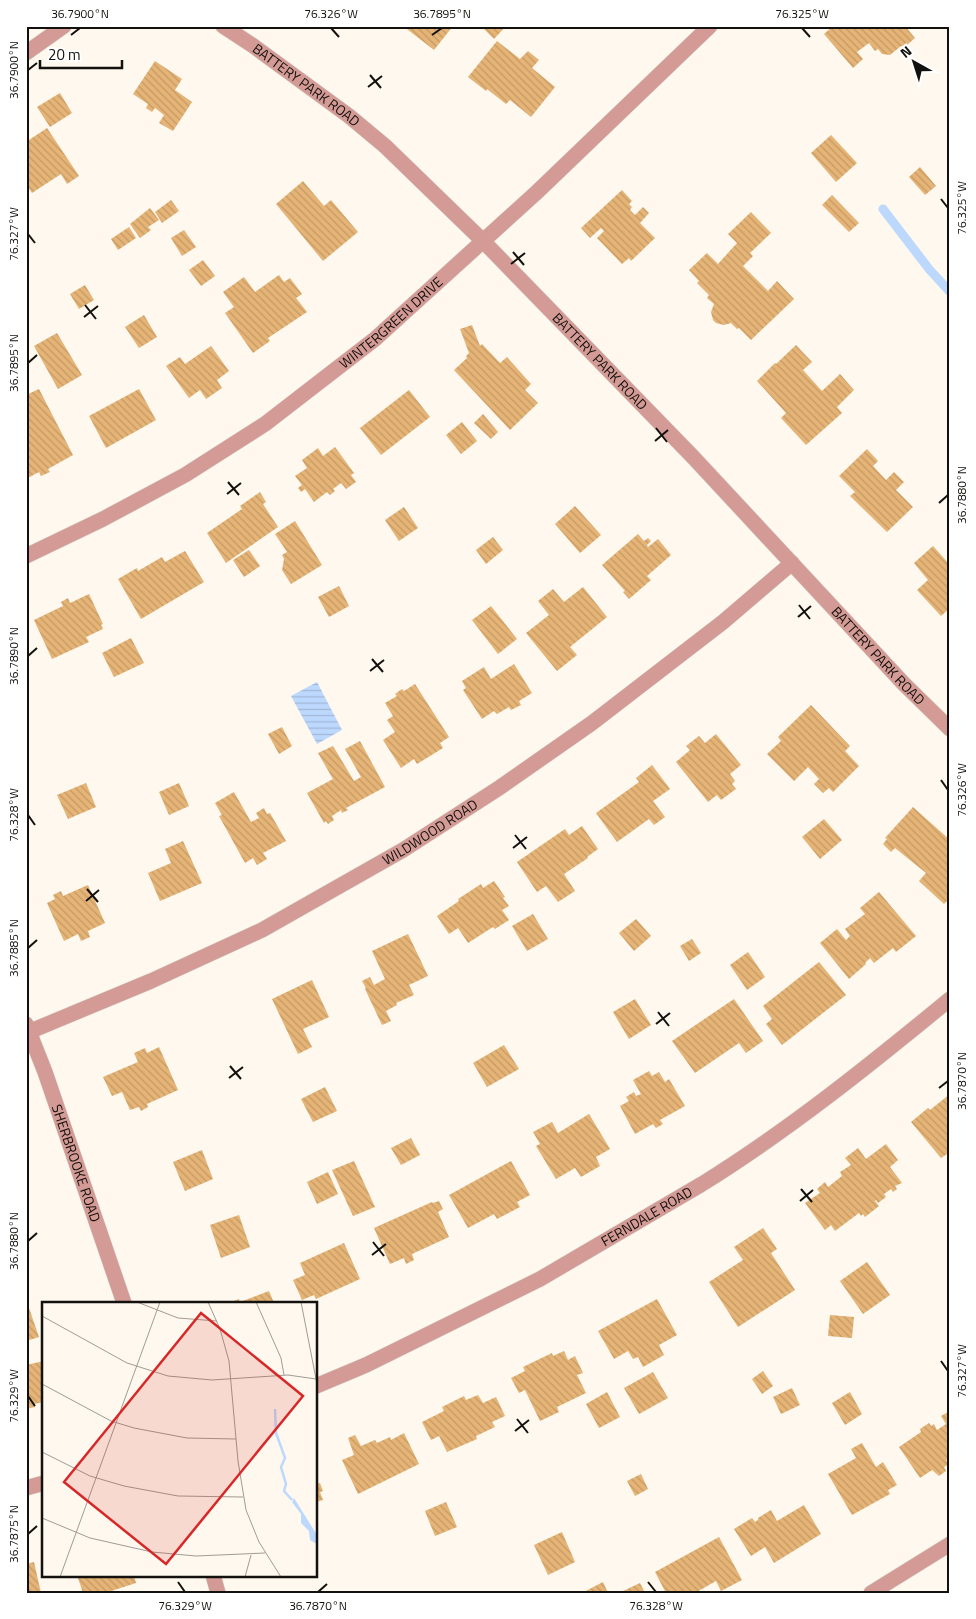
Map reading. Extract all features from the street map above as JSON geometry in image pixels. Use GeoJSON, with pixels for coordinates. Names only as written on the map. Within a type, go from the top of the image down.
{"type":"FeatureCollection","features":[{"type":"Feature","properties":{"kind":"street"},"geometry":{"type":"LineString","coordinates":[[26,53],[64,26]]}},
{"type":"Feature","properties":{"kind":"street","name":"BATTERY PARK ROAD"},"geometry":{"type":"LineString","coordinates":[[223,26],[349,116],[385,146],[483,241],[693,457],[904,684],[950,729]]}},
{"type":"Feature","properties":{"kind":"street","name":"WINTERGREEN DRIVE"},"geometry":{"type":"LineString","coordinates":[[26,556],[103,519],[177,480],[265,424],[375,339],[537,192],[710,26]]}},
{"type":"Feature","properties":{"kind":"street","name":"WILDWOOD ROAD"},"geometry":{"type":"LineString","coordinates":[[27,1030],[150,981],[262,930],[403,850],[499,788],[592,723],[723,622],[792,563]]}},
{"type":"Feature","properties":{"kind":"street","name":"FERNDALE ROAD"},"geometry":{"type":"LineString","coordinates":[[318,1385],[366,1364],[540,1279],[702,1184],[811,1108],[950,999]]}},
{"type":"Feature","properties":{"kind":"street","name":"SHERBROOKE ROAD"},"geometry":{"type":"LineString","coordinates":[[27,1030],[48,1081],[124,1302]]}},
{"type":"Feature","properties":{"kind":"street"},"geometry":{"type":"LineString","coordinates":[[26,1488],[42,1484]]}},
{"type":"Feature","properties":{"kind":"street"},"geometry":{"type":"LineString","coordinates":[[871,1593],[950,1544]]}},
{"type":"Feature","properties":{"kind":"street"},"geometry":{"type":"LineString","coordinates":[[213,1576],[218,1593]]}},
{"type":"Feature","properties":{"kind":"water"},"geometry":{"type":"Polygon","coordinates":[[[317,682],[342,730],[317,744],[291,696],[317,682]]]}},
{"type":"Feature","properties":{"kind":"building"},"geometry":{"type":"Polygon","coordinates":[[[403,26],[453,26],[434,50],[403,26]]]}},
{"type":"Feature","properties":{"kind":"building"},"geometry":{"type":"Polygon","coordinates":[[[484,26],[506,26],[494,39],[483,28],[484,26]]]}},
{"type":"Feature","properties":{"kind":"building"},"geometry":{"type":"Polygon","coordinates":[[[833,26],[905,26],[915,38],[907,47],[901,46],[890,55],[882,54],[878,49],[875,51],[869,43],[857,52],[863,59],[853,68],[824,34],[833,26]]]}},
{"type":"Feature","properties":{"kind":"building"},"geometry":{"type":"Polygon","coordinates":[[[497,41],[520,59],[528,51],[539,60],[532,68],[555,87],[531,117],[510,100],[506,104],[468,77],[497,41]]]}},
{"type":"Feature","properties":{"kind":"building"},"geometry":{"type":"Polygon","coordinates":[[[155,61],[182,79],[175,90],[192,102],[173,131],[159,123],[164,115],[155,108],[152,112],[146,108],[148,104],[133,94],[155,61]]]}},
{"type":"Feature","properties":{"kind":"building"},"geometry":{"type":"Polygon","coordinates":[[[60,93],[72,113],[50,127],[37,107],[60,93]]]}},
{"type":"Feature","properties":{"kind":"building"},"geometry":{"type":"Polygon","coordinates":[[[47,128],[79,176],[67,184],[61,174],[32,193],[26,184],[26,142],[47,128]]]}},
{"type":"Feature","properties":{"kind":"building"},"geometry":{"type":"Polygon","coordinates":[[[831,135],[857,163],[836,182],[811,153],[831,135]]]}},
{"type":"Feature","properties":{"kind":"building"},"geometry":{"type":"Polygon","coordinates":[[[920,167],[936,186],[925,195],[909,177],[920,167]]]}},
{"type":"Feature","properties":{"kind":"building"},"geometry":{"type":"Polygon","coordinates":[[[303,181],[324,206],[331,200],[358,232],[323,261],[276,204],[303,181]]]}},
{"type":"Feature","properties":{"kind":"building"},"geometry":{"type":"Polygon","coordinates":[[[622,190],[632,201],[629,204],[632,207],[630,210],[635,215],[643,207],[649,213],[640,223],[655,238],[631,261],[629,258],[622,264],[597,238],[604,231],[601,228],[590,238],[581,228],[622,190]]]}},
{"type":"Feature","properties":{"kind":"building"},"geometry":{"type":"Polygon","coordinates":[[[832,195],[859,223],[849,232],[822,205],[832,195]]]}},
{"type":"Feature","properties":{"kind":"building"},"geometry":{"type":"Polygon","coordinates":[[[171,200],[179,211],[162,223],[155,212],[171,200]]]}},
{"type":"Feature","properties":{"kind":"building"},"geometry":{"type":"Polygon","coordinates":[[[150,208],[159,220],[148,227],[151,230],[140,238],[130,224],[150,208]]]}},
{"type":"Feature","properties":{"kind":"building"},"geometry":{"type":"Polygon","coordinates":[[[751,212],[771,233],[750,253],[753,256],[743,266],[768,291],[777,281],[794,299],[751,340],[731,323],[724,325],[713,320],[711,312],[714,304],[707,298],[709,295],[697,283],[699,281],[689,270],[707,253],[718,264],[737,243],[728,234],[751,212]]]}},
{"type":"Feature","properties":{"kind":"building"},"geometry":{"type":"Polygon","coordinates":[[[129,227],[136,238],[118,250],[111,239],[129,227]]]}},
{"type":"Feature","properties":{"kind":"building"},"geometry":{"type":"Polygon","coordinates":[[[184,230],[196,247],[182,256],[171,238],[184,230]]]}},
{"type":"Feature","properties":{"kind":"building"},"geometry":{"type":"Polygon","coordinates":[[[203,260],[215,276],[201,286],[189,270],[203,260]]]}},
{"type":"Feature","properties":{"kind":"building"},"geometry":{"type":"Polygon","coordinates":[[[279,275],[284,282],[290,278],[302,294],[296,298],[307,312],[268,338],[270,341],[253,353],[225,313],[234,307],[223,292],[244,277],[255,292],[279,275]]]}},
{"type":"Feature","properties":{"kind":"building"},"geometry":{"type":"Polygon","coordinates":[[[85,285],[94,300],[79,309],[70,294],[85,285]]]}},
{"type":"Feature","properties":{"kind":"building"},"geometry":{"type":"Polygon","coordinates":[[[144,315],[157,337],[139,348],[125,327],[144,315]]]}},
{"type":"Feature","properties":{"kind":"building"},"geometry":{"type":"Polygon","coordinates":[[[472,325],[480,346],[482,344],[500,363],[507,357],[531,384],[525,390],[538,403],[510,430],[454,370],[467,358],[466,356],[469,353],[460,329],[472,325]]]}},
{"type":"Feature","properties":{"kind":"building"},"geometry":{"type":"Polygon","coordinates":[[[57,333],[82,375],[58,389],[34,346],[57,333]]]}},
{"type":"Feature","properties":{"kind":"building"},"geometry":{"type":"Polygon","coordinates":[[[796,345],[812,362],[803,370],[822,391],[840,374],[854,390],[837,407],[842,413],[806,445],[781,418],[786,413],[757,381],[796,345]]]}},
{"type":"Feature","properties":{"kind":"building"},"geometry":{"type":"Polygon","coordinates":[[[211,346],[229,371],[217,380],[222,388],[206,399],[200,390],[189,398],[166,366],[180,357],[185,364],[211,346]]]}},
{"type":"Feature","properties":{"kind":"building"},"geometry":{"type":"Polygon","coordinates":[[[39,389],[73,455],[48,469],[50,472],[41,476],[39,472],[26,479],[26,395],[39,389]]]}},
{"type":"Feature","properties":{"kind":"building"},"geometry":{"type":"Polygon","coordinates":[[[139,389],[156,420],[106,448],[89,416],[139,389]]]}},
{"type":"Feature","properties":{"kind":"building"},"geometry":{"type":"Polygon","coordinates":[[[409,390],[430,417],[381,455],[360,428],[409,390]]]}},
{"type":"Feature","properties":{"kind":"building"},"geometry":{"type":"Polygon","coordinates":[[[483,414],[498,432],[491,439],[474,423],[483,414]]]}},
{"type":"Feature","properties":{"kind":"building"},"geometry":{"type":"Polygon","coordinates":[[[462,422],[477,441],[461,454],[446,435],[462,422]]]}},
{"type":"Feature","properties":{"kind":"building"},"geometry":{"type":"Polygon","coordinates":[[[335,447],[354,473],[351,475],[356,482],[346,489],[341,483],[333,489],[335,491],[330,495],[327,492],[314,502],[305,489],[301,492],[298,488],[302,485],[295,476],[307,468],[302,460],[318,448],[323,456],[335,447]]]}},
{"type":"Feature","properties":{"kind":"building"},"geometry":{"type":"Polygon","coordinates":[[[867,449],[878,461],[873,466],[886,480],[894,472],[904,482],[896,490],[913,507],[887,532],[850,496],[855,492],[839,476],[867,449]]]}},
{"type":"Feature","properties":{"kind":"building"},"geometry":{"type":"Polygon","coordinates":[[[260,492],[266,502],[263,504],[278,527],[226,563],[207,533],[242,509],[240,506],[260,492]]]}},
{"type":"Feature","properties":{"kind":"building"},"geometry":{"type":"Polygon","coordinates":[[[575,506],[601,535],[580,553],[555,524],[575,506]]]}},
{"type":"Feature","properties":{"kind":"building"},"geometry":{"type":"Polygon","coordinates":[[[404,507],[418,528],[399,541],[385,520],[404,507]]]}},
{"type":"Feature","properties":{"kind":"building"},"geometry":{"type":"Polygon","coordinates":[[[295,521],[322,565],[291,584],[282,570],[284,559],[282,555],[287,552],[275,534],[295,521]]]}},
{"type":"Feature","properties":{"kind":"building"},"geometry":{"type":"Polygon","coordinates":[[[638,534],[644,541],[648,538],[651,541],[647,545],[648,547],[658,539],[671,555],[647,576],[651,580],[629,599],[623,592],[625,591],[602,565],[638,534]]]}},
{"type":"Feature","properties":{"kind":"building"},"geometry":{"type":"Polygon","coordinates":[[[493,537],[503,550],[486,564],[476,550],[493,537]]]}},
{"type":"Feature","properties":{"kind":"building"},"geometry":{"type":"Polygon","coordinates":[[[933,546],[950,565],[950,608],[941,616],[917,590],[928,580],[914,563],[933,546]]]}},
{"type":"Feature","properties":{"kind":"building"},"geometry":{"type":"Polygon","coordinates":[[[249,550],[260,566],[244,577],[233,560],[249,550]]]}},
{"type":"Feature","properties":{"kind":"building"},"geometry":{"type":"Polygon","coordinates":[[[185,551],[204,582],[141,619],[118,579],[137,568],[138,571],[162,557],[165,562],[185,551]]]}},
{"type":"Feature","properties":{"kind":"building"},"geometry":{"type":"Polygon","coordinates":[[[339,586],[349,606],[329,617],[318,597],[339,586]]]}},
{"type":"Feature","properties":{"kind":"building"},"geometry":{"type":"Polygon","coordinates":[[[583,587],[607,617],[570,647],[577,655],[557,671],[526,633],[549,615],[538,601],[553,589],[564,602],[583,587]]]}},
{"type":"Feature","properties":{"kind":"building"},"geometry":{"type":"Polygon","coordinates":[[[89,594],[103,624],[101,625],[103,629],[86,637],[89,642],[52,659],[34,620],[63,606],[61,602],[68,598],[70,603],[89,594]]]}},
{"type":"Feature","properties":{"kind":"building"},"geometry":{"type":"Polygon","coordinates":[[[491,606],[517,639],[498,654],[472,620],[491,606]]]}},
{"type":"Feature","properties":{"kind":"building"},"geometry":{"type":"Polygon","coordinates":[[[131,638],[144,663],[114,677],[102,653],[131,638]]]}},
{"type":"Feature","properties":{"kind":"building"},"geometry":{"type":"Polygon","coordinates":[[[514,664],[532,693],[519,701],[521,705],[511,710],[509,707],[497,714],[494,711],[482,719],[463,690],[466,688],[462,681],[484,667],[491,679],[514,664]]]}},
{"type":"Feature","properties":{"kind":"building"},"geometry":{"type":"Polygon","coordinates":[[[415,684],[449,737],[440,743],[443,748],[417,764],[414,759],[401,768],[383,740],[395,732],[387,720],[393,716],[385,703],[397,696],[395,694],[402,689],[404,691],[415,684]]]}},
{"type":"Feature","properties":{"kind":"building"},"geometry":{"type":"Polygon","coordinates":[[[811,705],[850,746],[845,751],[859,766],[833,792],[829,788],[823,793],[814,784],[819,779],[808,767],[794,781],[767,754],[781,741],[778,737],[811,705]]]}},
{"type":"Feature","properties":{"kind":"building"},"geometry":{"type":"Polygon","coordinates":[[[282,727],[292,746],[279,754],[268,734],[282,727]]]}},
{"type":"Feature","properties":{"kind":"building"},"geometry":{"type":"Polygon","coordinates":[[[716,734],[741,765],[730,774],[735,781],[732,784],[736,789],[721,800],[717,795],[708,802],[676,762],[690,750],[686,746],[699,736],[705,743],[716,734]]]}},
{"type":"Feature","properties":{"kind":"building"},"geometry":{"type":"Polygon","coordinates":[[[360,741],[385,787],[346,808],[348,810],[342,813],[341,810],[332,816],[334,820],[328,824],[326,821],[324,823],[307,793],[333,779],[318,753],[333,746],[354,781],[361,777],[345,749],[360,741]]]}},
{"type":"Feature","properties":{"kind":"building"},"geometry":{"type":"Polygon","coordinates":[[[652,765],[670,789],[653,801],[665,817],[654,825],[649,819],[617,842],[596,813],[639,782],[636,778],[652,765]]]}},
{"type":"Feature","properties":{"kind":"building"},"geometry":{"type":"Polygon","coordinates":[[[86,783],[96,807],[68,819],[57,795],[86,783]]]}},
{"type":"Feature","properties":{"kind":"building"},"geometry":{"type":"Polygon","coordinates":[[[179,783],[189,806],[169,815],[159,792],[179,783]]]}},
{"type":"Feature","properties":{"kind":"building"},"geometry":{"type":"Polygon","coordinates":[[[234,792],[251,822],[259,818],[256,813],[264,808],[267,814],[270,813],[286,841],[263,853],[267,859],[257,865],[253,858],[245,863],[219,816],[222,815],[215,803],[234,792]]]}},
{"type":"Feature","properties":{"kind":"building"},"geometry":{"type":"Polygon","coordinates":[[[913,807],[950,840],[950,898],[944,904],[919,881],[926,873],[895,848],[891,852],[883,844],[887,839],[885,838],[913,807]]]}},
{"type":"Feature","properties":{"kind":"building"},"geometry":{"type":"Polygon","coordinates":[[[824,819],[842,840],[820,859],[802,837],[824,819]]]}},
{"type":"Feature","properties":{"kind":"building"},"geometry":{"type":"Polygon","coordinates":[[[582,826],[598,849],[564,874],[575,891],[558,902],[546,886],[537,892],[517,862],[565,829],[569,835],[582,826]]]}},
{"type":"Feature","properties":{"kind":"building"},"geometry":{"type":"Polygon","coordinates":[[[183,841],[202,883],[160,901],[148,873],[171,863],[165,849],[183,841]]]}},
{"type":"Feature","properties":{"kind":"building"},"geometry":{"type":"Polygon","coordinates":[[[494,881],[509,906],[502,910],[509,920],[495,929],[493,927],[468,943],[458,928],[449,934],[437,916],[481,884],[483,888],[494,881]]]}},
{"type":"Feature","properties":{"kind":"building"},"geometry":{"type":"Polygon","coordinates":[[[88,885],[105,923],[88,931],[90,937],[81,941],[78,934],[64,941],[47,903],[55,899],[53,895],[61,891],[63,896],[88,885]]]}},
{"type":"Feature","properties":{"kind":"building"},"geometry":{"type":"Polygon","coordinates":[[[879,892],[916,936],[896,952],[893,948],[874,963],[870,958],[849,979],[820,943],[837,929],[846,940],[850,936],[845,929],[865,914],[860,908],[879,892]]]}},
{"type":"Feature","properties":{"kind":"building"},"geometry":{"type":"Polygon","coordinates":[[[533,914],[548,939],[527,951],[512,926],[533,914]]]}},
{"type":"Feature","properties":{"kind":"building"},"geometry":{"type":"Polygon","coordinates":[[[636,919],[651,936],[634,951],[619,933],[636,919]]]}},
{"type":"Feature","properties":{"kind":"building"},"geometry":{"type":"Polygon","coordinates":[[[408,934],[428,976],[409,985],[414,995],[396,1003],[397,1005],[386,1011],[391,1021],[382,1025],[362,981],[370,977],[374,985],[385,979],[372,951],[408,934]]]}},
{"type":"Feature","properties":{"kind":"building"},"geometry":{"type":"Polygon","coordinates":[[[692,939],[701,953],[689,961],[680,946],[692,939]]]}},
{"type":"Feature","properties":{"kind":"building"},"geometry":{"type":"Polygon","coordinates":[[[748,952],[765,977],[747,990],[730,965],[748,952]]]}},
{"type":"Feature","properties":{"kind":"building"},"geometry":{"type":"Polygon","coordinates":[[[819,962],[846,995],[782,1045],[766,1024],[772,1019],[763,1006],[819,962]]]}},
{"type":"Feature","properties":{"kind":"building"},"geometry":{"type":"Polygon","coordinates":[[[312,980],[329,1017],[303,1029],[312,1047],[298,1054],[272,999],[312,980]]]}},
{"type":"Feature","properties":{"kind":"building"},"geometry":{"type":"Polygon","coordinates":[[[635,999],[651,1025],[629,1039],[613,1012],[635,999]]]}},
{"type":"Feature","properties":{"kind":"building"},"geometry":{"type":"Polygon","coordinates":[[[734,999],[763,1041],[746,1053],[739,1043],[695,1073],[672,1041],[734,999]]]}},
{"type":"Feature","properties":{"kind":"building"},"geometry":{"type":"Polygon","coordinates":[[[504,1045],[519,1069],[487,1087],[473,1063],[504,1045]]]}},
{"type":"Feature","properties":{"kind":"building"},"geometry":{"type":"Polygon","coordinates":[[[159,1047],[178,1090],[147,1104],[148,1107],[141,1111],[139,1107],[130,1110],[122,1092],[112,1096],[103,1077],[138,1062],[134,1053],[145,1048],[147,1053],[159,1047]]]}},
{"type":"Feature","properties":{"kind":"building"},"geometry":{"type":"Polygon","coordinates":[[[649,1071],[652,1076],[659,1072],[665,1082],[669,1079],[685,1106],[660,1120],[663,1124],[656,1128],[653,1124],[635,1134],[620,1106],[629,1101],[626,1097],[634,1092],[636,1096],[641,1094],[633,1080],[649,1071]]]}},
{"type":"Feature","properties":{"kind":"building"},"geometry":{"type":"Polygon","coordinates":[[[325,1087],[337,1111],[313,1122],[301,1099],[325,1087]]]}},
{"type":"Feature","properties":{"kind":"building"},"geometry":{"type":"Polygon","coordinates":[[[950,1094],[950,1152],[941,1158],[911,1122],[950,1094]]]}},
{"type":"Feature","properties":{"kind":"building"},"geometry":{"type":"Polygon","coordinates":[[[589,1114],[610,1149],[596,1157],[600,1166],[581,1177],[575,1168],[556,1179],[536,1146],[540,1144],[533,1132],[552,1122],[558,1133],[589,1114]]]}},
{"type":"Feature","properties":{"kind":"building"},"geometry":{"type":"Polygon","coordinates":[[[411,1138],[420,1155],[401,1165],[391,1148],[411,1138]]]}},
{"type":"Feature","properties":{"kind":"building"},"geometry":{"type":"Polygon","coordinates":[[[886,1144],[898,1160],[890,1167],[902,1183],[895,1186],[897,1189],[893,1192],[891,1189],[884,1194],[886,1197],[878,1203],[876,1200],[879,1206],[865,1217],[859,1213],[835,1231],[831,1225],[825,1230],[805,1203],[820,1193],[817,1189],[825,1182],[828,1187],[842,1176],[840,1172],[851,1165],[845,1158],[858,1148],[866,1159],[886,1144]]]}},
{"type":"Feature","properties":{"kind":"building"},"geometry":{"type":"Polygon","coordinates":[[[202,1150],[213,1179],[185,1191],[173,1162],[202,1150]]]}},
{"type":"Feature","properties":{"kind":"building"},"geometry":{"type":"Polygon","coordinates":[[[354,1161],[375,1207],[353,1216],[332,1170],[354,1161]]]}},
{"type":"Feature","properties":{"kind":"building"},"geometry":{"type":"Polygon","coordinates":[[[511,1161],[530,1195],[517,1202],[520,1207],[497,1219],[494,1214],[468,1228],[449,1195],[511,1161]]]}},
{"type":"Feature","properties":{"kind":"building"},"geometry":{"type":"Polygon","coordinates":[[[328,1172],[338,1194],[317,1204],[307,1182],[328,1172]]]}},
{"type":"Feature","properties":{"kind":"building"},"geometry":{"type":"Polygon","coordinates":[[[439,1201],[443,1209],[438,1212],[449,1237],[412,1254],[414,1260],[406,1264],[404,1258],[390,1264],[374,1228],[432,1202],[439,1201]]]}},
{"type":"Feature","properties":{"kind":"building"},"geometry":{"type":"Polygon","coordinates":[[[239,1215],[250,1247],[221,1258],[210,1225],[239,1215]]]}},
{"type":"Feature","properties":{"kind":"building"},"geometry":{"type":"Polygon","coordinates":[[[763,1228],[777,1249],[771,1253],[795,1290],[738,1327],[709,1282],[743,1260],[734,1247],[763,1228]]]}},
{"type":"Feature","properties":{"kind":"building"},"geometry":{"type":"Polygon","coordinates":[[[344,1243],[360,1279],[316,1299],[314,1295],[302,1300],[293,1280],[305,1275],[300,1263],[344,1243]]]}},
{"type":"Feature","properties":{"kind":"building"},"geometry":{"type":"Polygon","coordinates":[[[867,1262],[890,1295],[863,1314],[840,1281],[867,1262]]]}},
{"type":"Feature","properties":{"kind":"building"},"geometry":{"type":"Polygon","coordinates":[[[269,1291],[274,1302],[240,1302],[269,1291]]]}},
{"type":"Feature","properties":{"kind":"building"},"geometry":{"type":"Polygon","coordinates":[[[657,1299],[677,1335],[659,1345],[664,1355],[643,1367],[638,1357],[633,1359],[628,1351],[614,1359],[598,1331],[657,1299]]]}},
{"type":"Feature","properties":{"kind":"building"},"geometry":{"type":"Polygon","coordinates":[[[29,1308],[39,1337],[26,1341],[26,1309],[29,1308]]]}},
{"type":"Feature","properties":{"kind":"building"},"geometry":{"type":"Polygon","coordinates":[[[830,1315],[854,1317],[852,1338],[828,1336],[830,1315]]]}},
{"type":"Feature","properties":{"kind":"building"},"geometry":{"type":"Polygon","coordinates":[[[564,1351],[568,1360],[575,1356],[583,1373],[577,1375],[586,1393],[557,1407],[559,1412],[540,1421],[525,1390],[519,1393],[511,1378],[525,1371],[523,1367],[552,1353],[553,1356],[564,1351]]]}},
{"type":"Feature","properties":{"kind":"building"},"geometry":{"type":"Polygon","coordinates":[[[42,1361],[42,1402],[34,1404],[35,1407],[26,1409],[26,1365],[42,1361]]]}},
{"type":"Feature","properties":{"kind":"building"},"geometry":{"type":"Polygon","coordinates":[[[763,1371],[773,1386],[762,1394],[752,1379],[763,1371]]]}},
{"type":"Feature","properties":{"kind":"building"},"geometry":{"type":"Polygon","coordinates":[[[653,1372],[668,1398],[639,1414],[624,1388],[653,1372]]]}},
{"type":"Feature","properties":{"kind":"building"},"geometry":{"type":"Polygon","coordinates":[[[792,1388],[800,1405],[781,1414],[773,1397],[792,1388]]]}},
{"type":"Feature","properties":{"kind":"building"},"geometry":{"type":"Polygon","coordinates":[[[607,1392],[620,1417],[599,1428],[586,1404],[607,1392]]]}},
{"type":"Feature","properties":{"kind":"building"},"geometry":{"type":"Polygon","coordinates":[[[850,1392],[862,1414],[845,1425],[832,1403],[850,1392]]]}},
{"type":"Feature","properties":{"kind":"building"},"geometry":{"type":"Polygon","coordinates":[[[478,1395],[483,1403],[496,1397],[505,1416],[492,1422],[495,1427],[476,1436],[477,1439],[447,1452],[439,1436],[431,1440],[422,1422],[444,1411],[442,1407],[464,1396],[466,1400],[478,1395]]]}},
{"type":"Feature","properties":{"kind":"building"},"geometry":{"type":"Polygon","coordinates":[[[950,1411],[950,1446],[948,1447],[950,1458],[946,1460],[949,1464],[944,1467],[946,1471],[939,1476],[932,1470],[920,1478],[899,1447],[921,1432],[920,1429],[929,1423],[931,1426],[934,1424],[937,1430],[946,1424],[941,1416],[950,1411]]]}},
{"type":"Feature","properties":{"kind":"building"},"geometry":{"type":"Polygon","coordinates":[[[404,1433],[419,1464],[358,1494],[342,1460],[354,1455],[348,1438],[355,1435],[361,1446],[375,1440],[377,1443],[390,1437],[391,1440],[404,1433]]]}},
{"type":"Feature","properties":{"kind":"building"},"geometry":{"type":"Polygon","coordinates":[[[862,1443],[876,1467],[883,1462],[897,1485],[888,1490],[890,1494],[852,1515],[828,1474],[856,1458],[851,1449],[862,1443]]]}},
{"type":"Feature","properties":{"kind":"building"},"geometry":{"type":"Polygon","coordinates":[[[641,1474],[648,1489],[635,1496],[627,1481],[641,1474]]]}},
{"type":"Feature","properties":{"kind":"building"},"geometry":{"type":"Polygon","coordinates":[[[320,1483],[323,1491],[320,1492],[323,1500],[318,1501],[318,1484],[320,1483]]]}},
{"type":"Feature","properties":{"kind":"building"},"geometry":{"type":"Polygon","coordinates":[[[446,1502],[457,1527],[435,1536],[425,1511],[446,1502]]]}},
{"type":"Feature","properties":{"kind":"building"},"geometry":{"type":"Polygon","coordinates":[[[804,1505],[821,1534],[774,1563],[765,1547],[751,1556],[734,1529],[752,1518],[755,1522],[771,1510],[777,1521],[804,1505]]]}},
{"type":"Feature","properties":{"kind":"building"},"geometry":{"type":"Polygon","coordinates":[[[562,1532],[575,1562],[548,1575],[534,1545],[562,1532]]]}},
{"type":"Feature","properties":{"kind":"building"},"geometry":{"type":"Polygon","coordinates":[[[719,1537],[742,1580],[721,1591],[716,1581],[695,1593],[666,1593],[655,1572],[719,1537]]]}},
{"type":"Feature","properties":{"kind":"building"},"geometry":{"type":"Polygon","coordinates":[[[34,1562],[41,1593],[26,1593],[26,1564],[34,1562]]]}},
{"type":"Feature","properties":{"kind":"building"},"geometry":{"type":"Polygon","coordinates":[[[77,1576],[134,1576],[136,1583],[105,1593],[83,1593],[77,1576]]]}},
{"type":"Feature","properties":{"kind":"building"},"geometry":{"type":"Polygon","coordinates":[[[603,1582],[608,1593],[582,1593],[603,1582]]]}},
{"type":"Feature","properties":{"kind":"building"},"geometry":{"type":"Polygon","coordinates":[[[640,1583],[645,1593],[619,1593],[640,1583]]]}},
{"type":"Feature","properties":{"kind":"waterway"},"geometry":{"type":"LineString","coordinates":[[883,209],[929,269],[950,292]]}}]}
